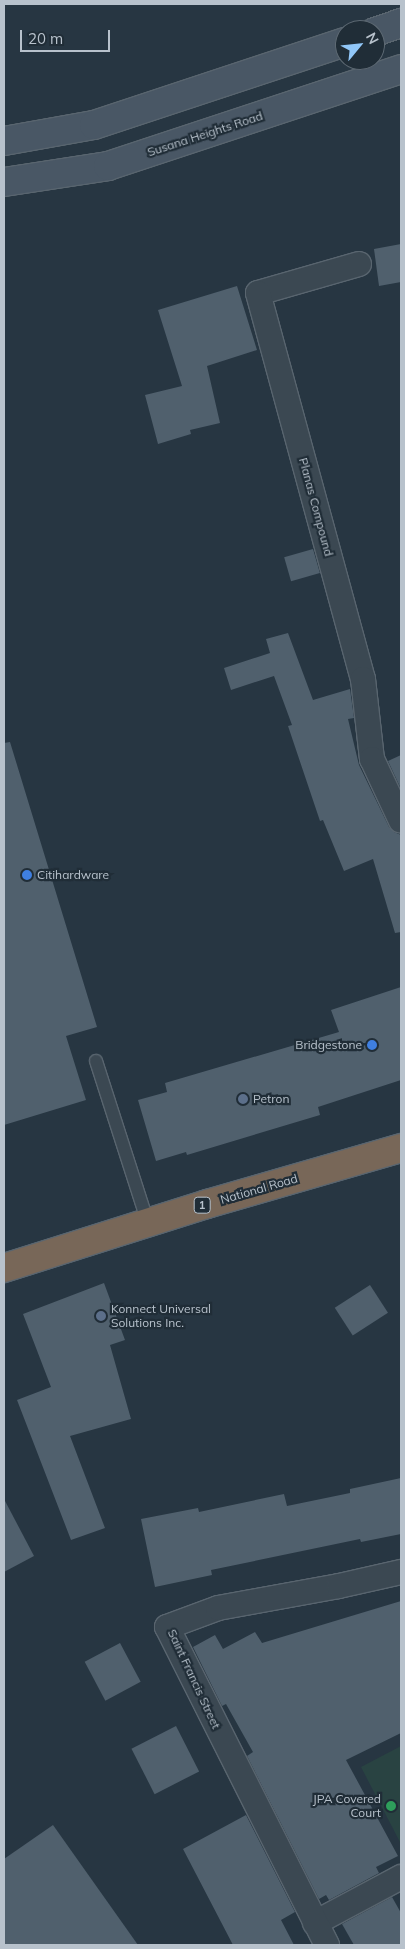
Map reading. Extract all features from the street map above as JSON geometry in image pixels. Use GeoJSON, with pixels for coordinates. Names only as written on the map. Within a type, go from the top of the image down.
{"type":"FeatureCollection","features":[{"type":"Feature","properties":{"kind":"highway","name":"National Road"},"geometry":{"type":"LineString","coordinates":[[4,1268],[401,1148]]}},
{"type":"Feature","properties":{"kind":"main road"},"geometry":{"type":"LineString","coordinates":[[385,29],[401,23]]}},
{"type":"Feature","properties":{"kind":"main road"},"geometry":{"type":"LineString","coordinates":[[4,141],[94,125],[335,45]]}},
{"type":"Feature","properties":{"kind":"main road","name":"Susana Heights Road"},"geometry":{"type":"LineString","coordinates":[[4,182],[108,166],[401,69]]}},
{"type":"Feature","properties":{"kind":"street","name":"Planas Compound"},"geometry":{"type":"LineString","coordinates":[[359,264],[258,293],[363,679],[372,759],[401,821]]}},
{"type":"Feature","properties":{"kind":"street","name":"Saint Francis Street"},"geometry":{"type":"LineString","coordinates":[[327,1945],[166,1627],[218,1608],[339,1586],[401,1572]]}},
{"type":"Feature","properties":{"kind":"street"},"geometry":{"type":"LineString","coordinates":[[315,1923],[401,1877]]}},
{"type":"Feature","properties":{"kind":"lane"},"geometry":{"type":"LineString","coordinates":[[96,1061],[148,1223]]}},
{"type":"Feature","properties":{"kind":"green space","name":"JPA Covered Court"},"geometry":{"type":"Polygon","coordinates":[[[401,1746],[401,1844],[361,1767],[401,1746]]]}},
{"type":"Feature","properties":{"kind":"building"},"geometry":{"type":"Polygon","coordinates":[[[401,244],[401,282],[379,286],[374,249],[401,244]]]}},
{"type":"Feature","properties":{"kind":"building"},"geometry":{"type":"Polygon","coordinates":[[[237,286],[257,350],[207,366],[220,423],[190,430],[191,434],[158,444],[145,395],[182,386],[158,310],[237,286]]]}},
{"type":"Feature","properties":{"kind":"building"},"geometry":{"type":"Polygon","coordinates":[[[313,549],[320,573],[291,581],[284,557],[313,549]]]}},
{"type":"Feature","properties":{"kind":"building"},"geometry":{"type":"Polygon","coordinates":[[[288,633],[313,700],[350,689],[354,718],[348,719],[359,765],[389,827],[401,835],[401,932],[395,933],[373,859],[344,871],[323,820],[320,821],[288,726],[292,725],[274,676],[231,690],[224,668],[270,653],[266,639],[288,633]]]}},
{"type":"Feature","properties":{"kind":"building","name":"Citihardware"},"geometry":{"type":"Polygon","coordinates":[[[10,742],[97,1027],[66,1036],[86,1100],[4,1125],[4,743],[10,742]]]}},
{"type":"Feature","properties":{"kind":"building"},"geometry":{"type":"Polygon","coordinates":[[[401,755],[401,789],[388,761],[401,755]]]}},
{"type":"Feature","properties":{"kind":"building"},"geometry":{"type":"Polygon","coordinates":[[[401,987],[401,1080],[318,1107],[320,1115],[187,1155],[186,1152],[156,1161],[138,1100],[167,1092],[165,1083],[339,1032],[331,1010],[401,987]]]}},
{"type":"Feature","properties":{"kind":"building"},"geometry":{"type":"Polygon","coordinates":[[[104,1283],[125,1340],[110,1345],[131,1419],[70,1436],[105,1528],[71,1540],[17,1400],[51,1387],[23,1314],[104,1283]]]}},
{"type":"Feature","properties":{"kind":"building"},"geometry":{"type":"Polygon","coordinates":[[[370,1285],[388,1313],[353,1336],[335,1308],[370,1285]]]}},
{"type":"Feature","properties":{"kind":"building"},"geometry":{"type":"Polygon","coordinates":[[[401,1478],[401,1534],[361,1542],[360,1539],[211,1570],[212,1575],[155,1587],[141,1519],[198,1508],[199,1512],[284,1494],[287,1506],[350,1493],[350,1489],[401,1478]]]}},
{"type":"Feature","properties":{"kind":"building"},"geometry":{"type":"Polygon","coordinates":[[[4,1499],[34,1556],[4,1572],[4,1499]]]}},
{"type":"Feature","properties":{"kind":"building"},"geometry":{"type":"Polygon","coordinates":[[[401,1601],[401,1733],[346,1760],[398,1856],[376,1867],[379,1873],[329,1900],[326,1895],[319,1899],[247,1756],[253,1752],[226,1704],[222,1706],[193,1647],[215,1635],[223,1649],[255,1632],[262,1643],[401,1601]]]}},
{"type":"Feature","properties":{"kind":"building"},"geometry":{"type":"Polygon","coordinates":[[[120,1643],[141,1682],[105,1701],[85,1662],[120,1643]]]}},
{"type":"Feature","properties":{"kind":"building"},"geometry":{"type":"Polygon","coordinates":[[[176,1726],[199,1771],[155,1794],[131,1749],[176,1726]]]}},
{"type":"Feature","properties":{"kind":"building"},"geometry":{"type":"Polygon","coordinates":[[[246,1815],[295,1912],[281,1920],[294,1945],[233,1945],[183,1849],[246,1815]]]}},
{"type":"Feature","properties":{"kind":"building"},"geometry":{"type":"Polygon","coordinates":[[[53,1825],[138,1945],[4,1945],[4,1859],[53,1825]]]}},
{"type":"Feature","properties":{"kind":"building"},"geometry":{"type":"Polygon","coordinates":[[[392,1897],[401,1913],[401,1945],[354,1945],[342,1924],[392,1897]]]}},
{"type":"Feature","properties":{"kind":"place","name":"Citihardware"},"geometry":{"type":"Point","coordinates":[27,875]}},
{"type":"Feature","properties":{"kind":"place","name":"Bridgestone"},"geometry":{"type":"Point","coordinates":[372,1045]}},
{"type":"Feature","properties":{"kind":"place","name":"Petron"},"geometry":{"type":"Point","coordinates":[243,1099]}},
{"type":"Feature","properties":{"kind":"place","name":"Konnect Universal Solutions Inc."},"geometry":{"type":"Point","coordinates":[101,1316]}},
{"type":"Feature","properties":{"kind":"place","name":"JPA Covered Court"},"geometry":{"type":"Point","coordinates":[391,1806]}}]}
